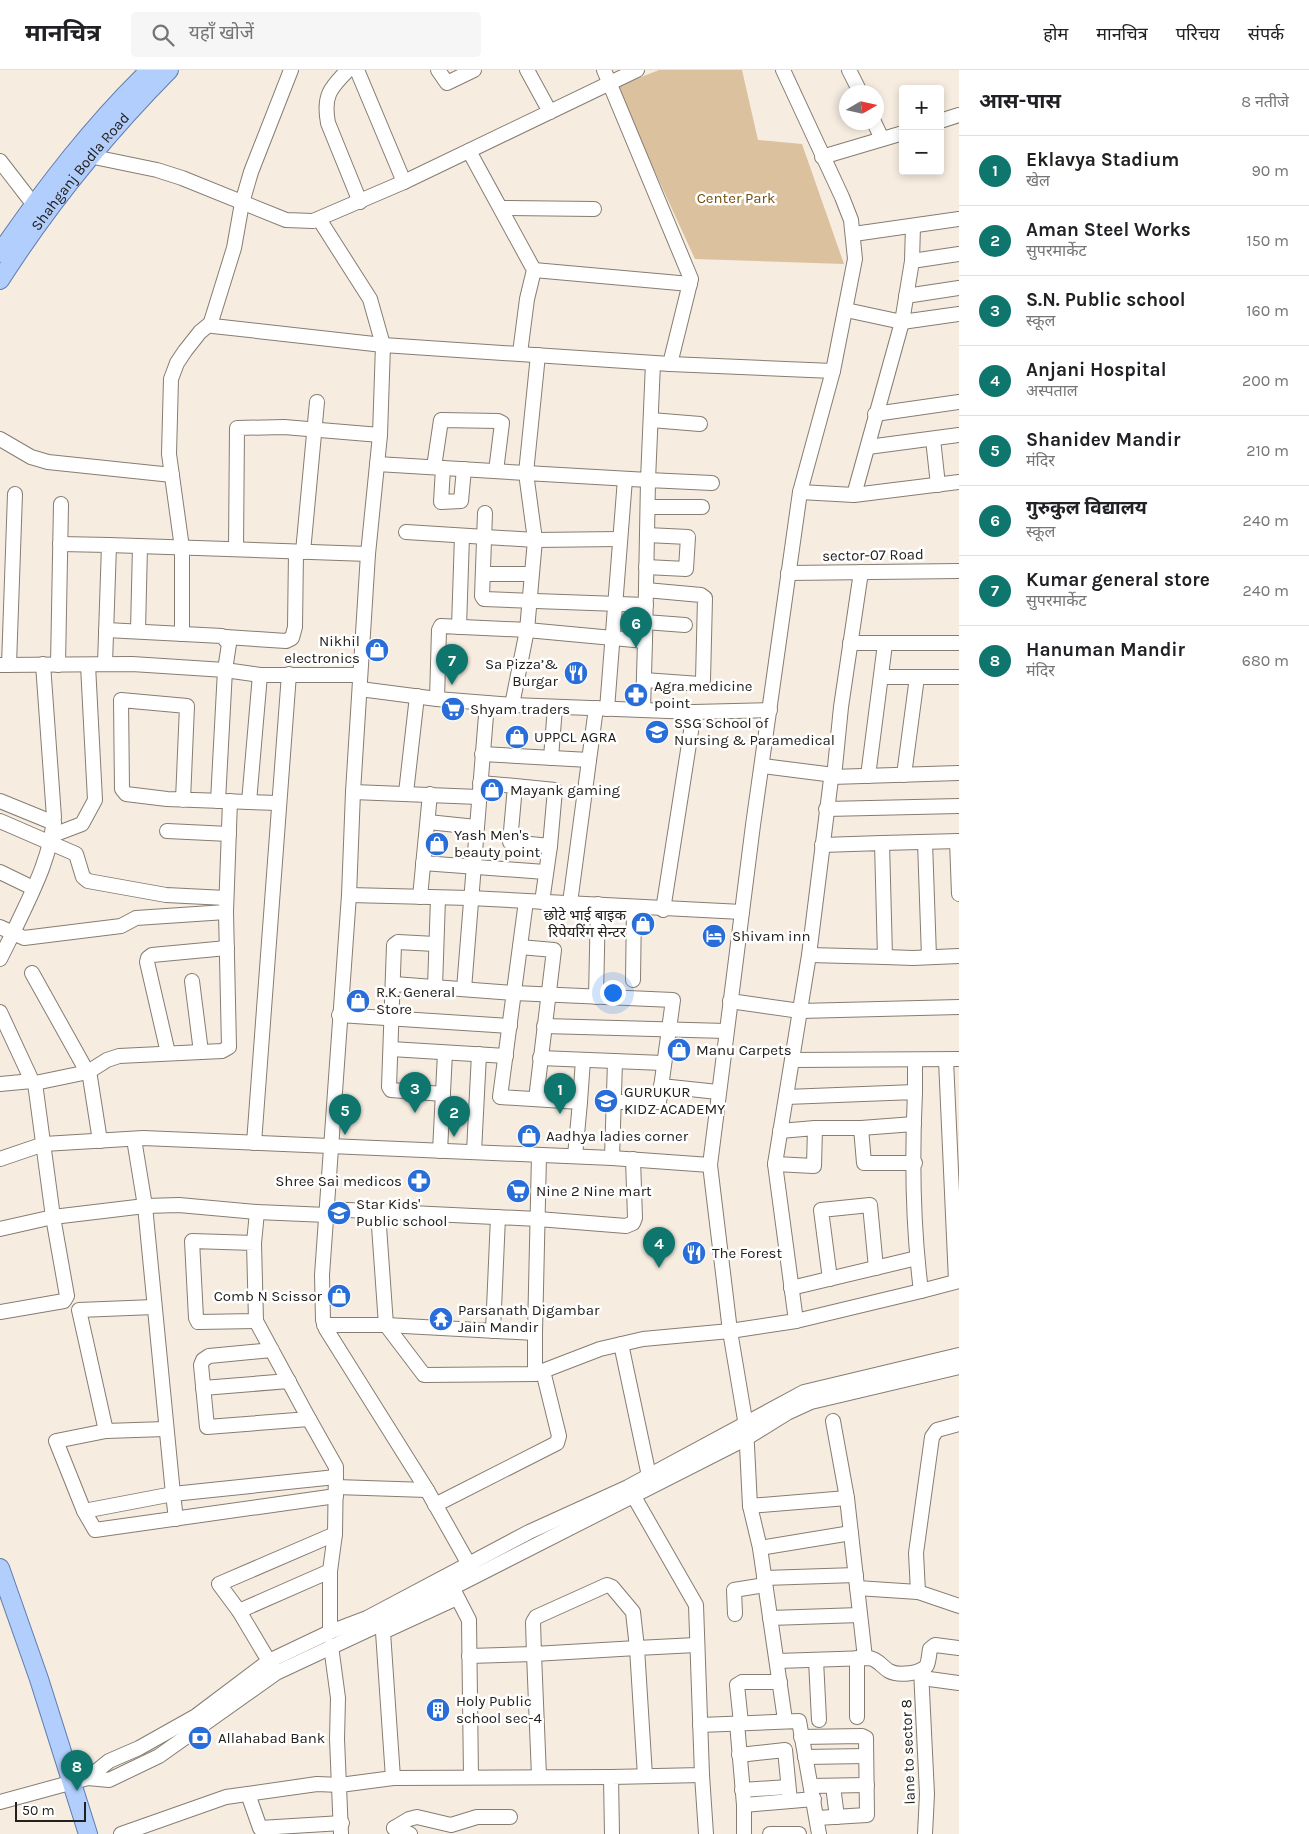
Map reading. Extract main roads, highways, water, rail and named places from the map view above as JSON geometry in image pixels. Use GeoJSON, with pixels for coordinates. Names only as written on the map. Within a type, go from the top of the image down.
{"type":"FeatureCollection","features":[{"type":"Feature","properties":{"kind":"main road","name":"Shahganj Bodla Road"},"geometry":{"type":"LineString","coordinates":[[0,253],[34,205],[102,119],[150,70]]}},
{"type":"Feature","properties":{"kind":"main road","name":"Shahganj Bodla Road"},"geometry":{"type":"LineString","coordinates":[[0,280],[44,213],[89,156],[169,70]]}},
{"type":"Feature","properties":{"kind":"main road"},"geometry":{"type":"LineString","coordinates":[[0,1568],[39,1679],[80,1781],[88,1834]]}},
{"type":"Feature","properties":{"kind":"place","name":"गुरुकुल विद्यालय"},"geometry":{"type":"Point","coordinates":[636,648]}},
{"type":"Feature","properties":{"kind":"place","name":"Nikhil electronics"},"geometry":{"type":"Point","coordinates":[377,650]}},
{"type":"Feature","properties":{"kind":"place","name":"Sa Pizza’& Burgar"},"geometry":{"type":"Point","coordinates":[576,673]}},
{"type":"Feature","properties":{"kind":"place","name":"Kumar general store"},"geometry":{"type":"Point","coordinates":[452,685]}},
{"type":"Feature","properties":{"kind":"place","name":"Agra medicine point"},"geometry":{"type":"Point","coordinates":[636,695]}},
{"type":"Feature","properties":{"kind":"place","name":"Shyam traders"},"geometry":{"type":"Point","coordinates":[453,709]}},
{"type":"Feature","properties":{"kind":"place","name":"SSG School of Nursing & Paramedical"},"geometry":{"type":"Point","coordinates":[657,732]}},
{"type":"Feature","properties":{"kind":"place","name":"UPPCL AGRA"},"geometry":{"type":"Point","coordinates":[517,737]}},
{"type":"Feature","properties":{"kind":"place","name":"Mayank gaming"},"geometry":{"type":"Point","coordinates":[492,790]}},
{"type":"Feature","properties":{"kind":"place","name":"Yash Men's beauty point"},"geometry":{"type":"Point","coordinates":[437,844]}},
{"type":"Feature","properties":{"kind":"place","name":"छोटे भाई बाइक रिपेयरिंग सेन्टर"},"geometry":{"type":"Point","coordinates":[643,924]}},
{"type":"Feature","properties":{"kind":"place","name":"Shivam inn"},"geometry":{"type":"Point","coordinates":[714,936]}},
{"type":"Feature","properties":{"kind":"place","name":"R.K. General Store"},"geometry":{"type":"Point","coordinates":[358,1001]}},
{"type":"Feature","properties":{"kind":"place","name":"Manu Carpets"},"geometry":{"type":"Point","coordinates":[679,1050]}},
{"type":"Feature","properties":{"kind":"place","name":"GURUKUR KIDZ ACADEMY"},"geometry":{"type":"Point","coordinates":[606,1101]}},
{"type":"Feature","properties":{"kind":"place","name":"S.N. Public school"},"geometry":{"type":"Point","coordinates":[415,1113]}},
{"type":"Feature","properties":{"kind":"place","name":"Eklavya Stadium"},"geometry":{"type":"Point","coordinates":[560,1114]}},
{"type":"Feature","properties":{"kind":"place","name":"Shanidev Mandir"},"geometry":{"type":"Point","coordinates":[345,1135]}},
{"type":"Feature","properties":{"kind":"place","name":"Aadhya ladies corner"},"geometry":{"type":"Point","coordinates":[529,1136]}},
{"type":"Feature","properties":{"kind":"place","name":"Aman Steel Works"},"geometry":{"type":"Point","coordinates":[454,1137]}},
{"type":"Feature","properties":{"kind":"place","name":"Shree Sai medicos"},"geometry":{"type":"Point","coordinates":[419,1181]}},
{"type":"Feature","properties":{"kind":"place","name":"Nine 2 Nine mart"},"geometry":{"type":"Point","coordinates":[518,1191]}},
{"type":"Feature","properties":{"kind":"place","name":"Star Kids' Public school"},"geometry":{"type":"Point","coordinates":[339,1213]}},
{"type":"Feature","properties":{"kind":"place","name":"The Forest"},"geometry":{"type":"Point","coordinates":[694,1253]}},
{"type":"Feature","properties":{"kind":"place","name":"Anjani Hospital"},"geometry":{"type":"Point","coordinates":[659,1268]}},
{"type":"Feature","properties":{"kind":"place","name":"Comb N Scissor"},"geometry":{"type":"Point","coordinates":[339,1296]}},
{"type":"Feature","properties":{"kind":"place","name":"Parsanath Digambar Jain Mandir"},"geometry":{"type":"Point","coordinates":[441,1319]}},
{"type":"Feature","properties":{"kind":"place","name":"Holy Public school sec-4"},"geometry":{"type":"Point","coordinates":[438,1710]}},
{"type":"Feature","properties":{"kind":"place","name":"Allahabad Bank"},"geometry":{"type":"Point","coordinates":[200,1738]}},
{"type":"Feature","properties":{"kind":"place","name":"Hanuman Mandir"},"geometry":{"type":"Point","coordinates":[77,1791]}},
{"type":"Feature","properties":{"kind":"park label","name":"Center Park"},"geometry":{"type":"Point","coordinates":[736,198]}}]}
